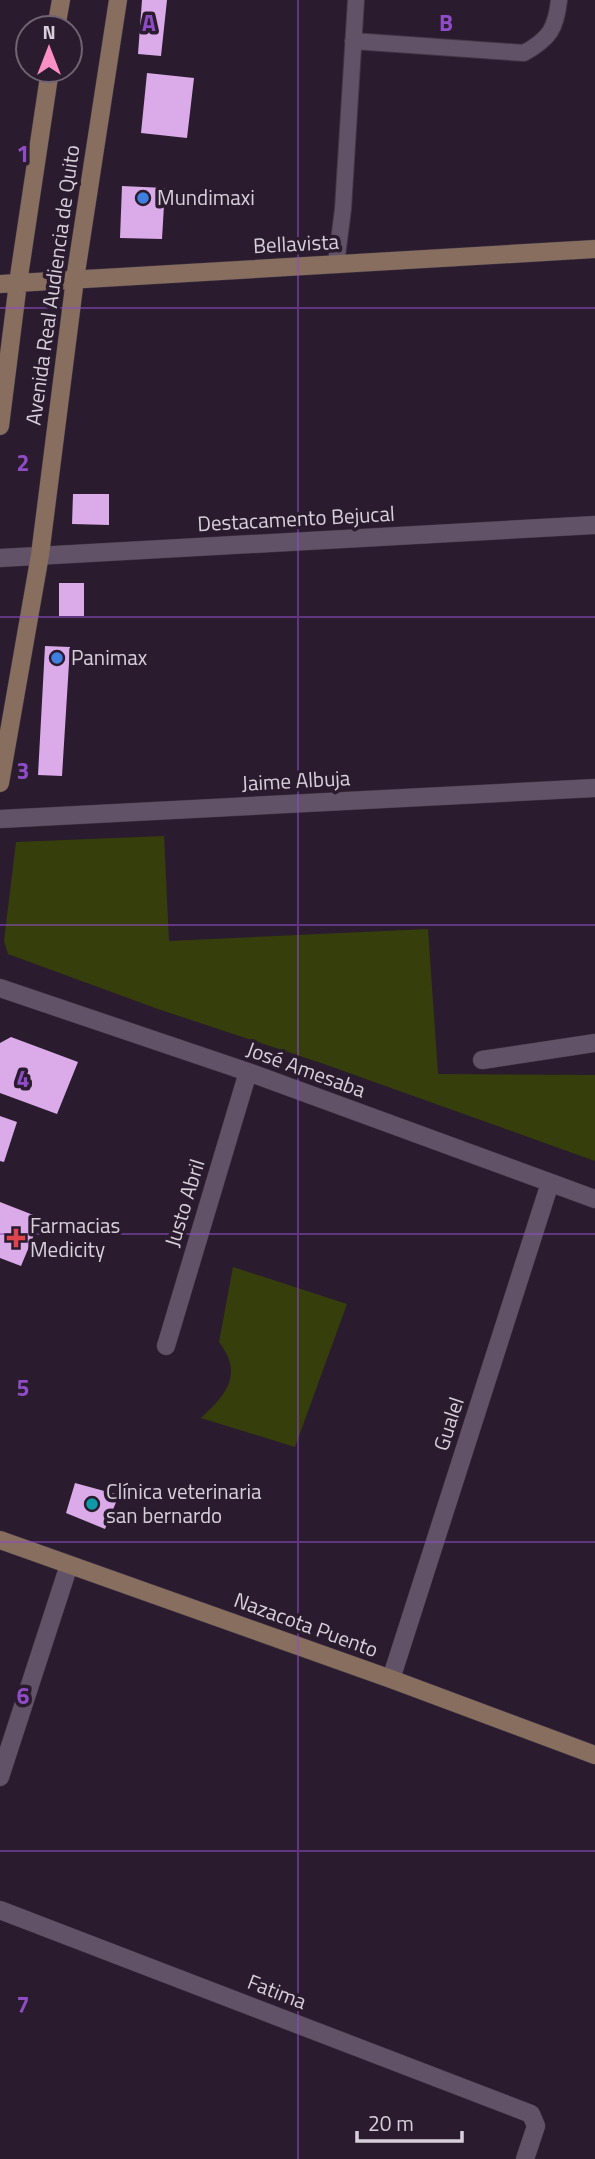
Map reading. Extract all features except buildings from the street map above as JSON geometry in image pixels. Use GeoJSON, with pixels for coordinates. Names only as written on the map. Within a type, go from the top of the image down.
{"type":"FeatureCollection","features":[{"type":"Feature","properties":{"kind":"main road","name":"Avenida Real Audiencia de Quito"},"geometry":{"type":"LineString","coordinates":[[0,783],[40,555],[75,279],[118,0]]}},
{"type":"Feature","properties":{"kind":"main road","name":"Avenida Real Audiencia de Quito"},"geometry":{"type":"LineString","coordinates":[[0,426],[9,283],[47,84]]}},
{"type":"Feature","properties":{"kind":"main road","name":"Bellavista"},"geometry":{"type":"LineString","coordinates":[[9,283],[595,249]]}},
{"type":"Feature","properties":{"kind":"main road","name":"Nazacota Puento"},"geometry":{"type":"LineString","coordinates":[[0,1540],[391,1679],[595,1755]]}},
{"type":"Feature","properties":{"kind":"street","name":"Destacamento Bejucal"},"geometry":{"type":"LineString","coordinates":[[0,558],[595,525]]}},
{"type":"Feature","properties":{"kind":"street","name":"Jaime Albuja"},"geometry":{"type":"LineString","coordinates":[[0,819],[595,788]]}},
{"type":"Feature","properties":{"kind":"street","name":"José Amesaba"},"geometry":{"type":"LineString","coordinates":[[0,988],[248,1072],[595,1199]]}},
{"type":"Feature","properties":{"kind":"street"},"geometry":{"type":"LineString","coordinates":[[482,1060],[595,1043]]}},
{"type":"Feature","properties":{"kind":"street","name":"Justo Abril"},"geometry":{"type":"LineString","coordinates":[[166,1346],[248,1072]]}},
{"type":"Feature","properties":{"kind":"street","name":"Gualel"},"geometry":{"type":"LineString","coordinates":[[391,1679],[550,1183]]}},
{"type":"Feature","properties":{"kind":"street"},"geometry":{"type":"LineString","coordinates":[[0,1777],[69,1565]]}},
{"type":"Feature","properties":{"kind":"street","name":"Fatima"},"geometry":{"type":"LineString","coordinates":[[0,1910],[531,2114],[536,2126],[525,2159]]}},
{"type":"Feature","properties":{"kind":"lane"},"geometry":{"type":"LineString","coordinates":[[336,264],[343,209],[356,0]]}},
{"type":"Feature","properties":{"kind":"lane"},"geometry":{"type":"LineString","coordinates":[[353,41],[524,53],[544,42],[557,21],[559,0]]}},
{"type":"Feature","properties":{"kind":"green space"},"geometry":{"type":"Polygon","coordinates":[[[164,836],[169,941],[428,929],[438,1074],[595,1075],[595,1161],[8,954],[4,941],[16,842],[164,836]]]}},
{"type":"Feature","properties":{"kind":"green space"},"geometry":{"type":"Polygon","coordinates":[[[233,1267],[347,1304],[295,1447],[201,1418],[218,1401],[229,1383],[231,1374],[230,1364],[219,1342],[233,1267]]]}},
{"type":"Feature","properties":{"kind":"place","name":"Mundimaxi"},"geometry":{"type":"Point","coordinates":[143,198]}},
{"type":"Feature","properties":{"kind":"place","name":"Panimax"},"geometry":{"type":"Point","coordinates":[57,658]}},
{"type":"Feature","properties":{"kind":"place","name":"Farmacias Medicity"},"geometry":{"type":"Point","coordinates":[16,1238]}},
{"type":"Feature","properties":{"kind":"place","name":"Clínica veterinaria san bernardo"},"geometry":{"type":"Point","coordinates":[92,1504]}}]}
